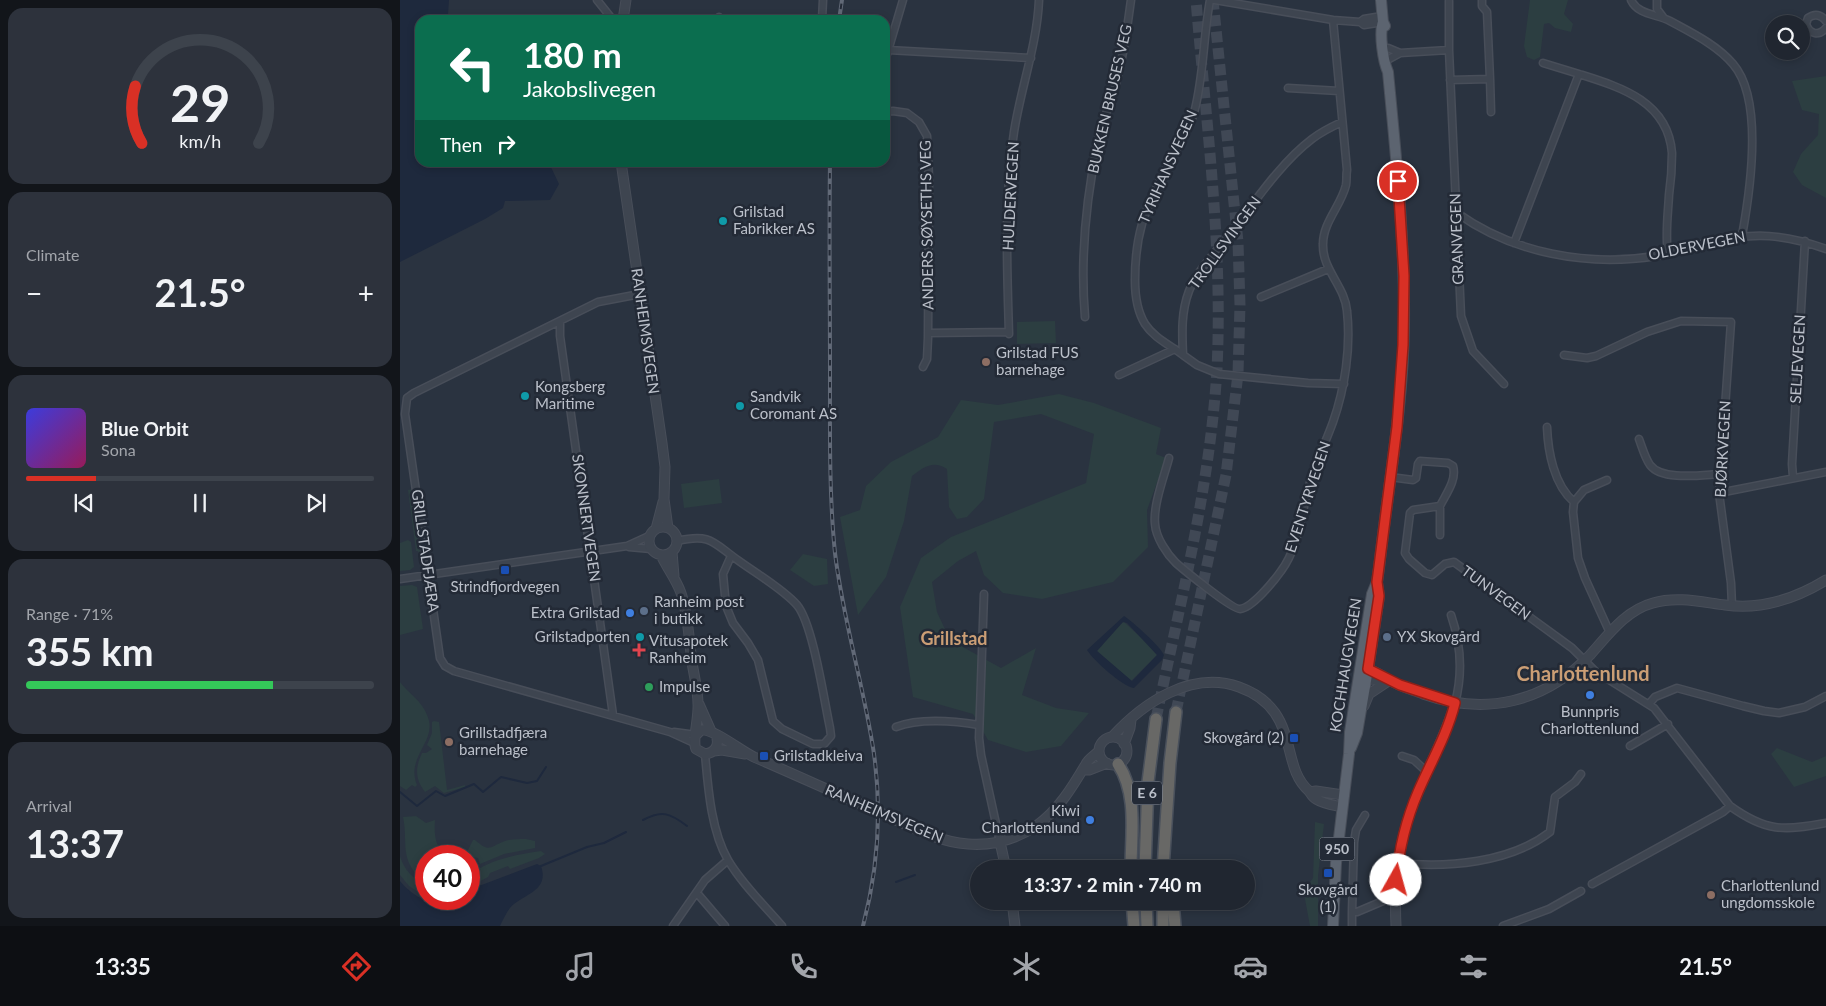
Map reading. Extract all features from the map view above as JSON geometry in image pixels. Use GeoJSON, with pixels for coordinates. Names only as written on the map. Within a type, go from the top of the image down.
{"type":"FeatureCollection","features":[{"type":"Feature","properties":{"kind":"highway","name":"E 6"},"geometry":{"type":"LineString","coordinates":[[1164,860],[1170,763],[1176,712]]}},
{"type":"Feature","properties":{"kind":"highway","name":"E 6"},"geometry":{"type":"LineString","coordinates":[[1145,860],[1148,782],[1156,719]]}},
{"type":"Feature","properties":{"kind":"highway","name":"E 6"},"geometry":{"type":"LineString","coordinates":[[1113,764],[1125,773],[1129,789],[1132,817],[1131,860]]}},
{"type":"Feature","properties":{"kind":"highway"},"geometry":{"type":"LineString","coordinates":[[1133,910],[1134,926]]}},
{"type":"Feature","properties":{"kind":"highway"},"geometry":{"type":"LineString","coordinates":[[1146,910],[1147,926]]}},
{"type":"Feature","properties":{"kind":"highway"},"geometry":{"type":"LineString","coordinates":[[1163,910],[1163,926]]}},
{"type":"Feature","properties":{"kind":"highway"},"geometry":{"type":"LineString","coordinates":[[1174,910],[1175,926]]}},
{"type":"Feature","properties":{"kind":"main road","name":"KOCHHAUGVEGEN"},"geometry":{"type":"LineString","coordinates":[[1349,754],[1357,734],[1372,594],[1377,582],[1397,427],[1404,319],[1402,236],[1388,72],[1389,59],[1381,0]]}},
{"type":"Feature","properties":{"kind":"main road","name":"KOCHHAUGVEGEN"},"geometry":{"type":"LineString","coordinates":[[1383,19],[1381,27],[1385,64],[1388,72]]}},
{"type":"Feature","properties":{"kind":"main road","name":"KOCHHAUGVEGEN"},"geometry":{"type":"LineString","coordinates":[[1333,926],[1334,892],[1350,732],[1365,673]]}},
{"type":"Feature","properties":{"kind":"street"},"geometry":{"type":"LineString","coordinates":[[597,0],[609,15]]}},
{"type":"Feature","properties":{"kind":"street"},"geometry":{"type":"LineString","coordinates":[[624,15],[626,0]]}},
{"type":"Feature","properties":{"kind":"street"},"geometry":{"type":"LineString","coordinates":[[822,15],[824,0]]}},
{"type":"Feature","properties":{"kind":"street"},"geometry":{"type":"LineString","coordinates":[[890,43],[903,0]]}},
{"type":"Feature","properties":{"kind":"street","name":"HULDERVEGEN"},"geometry":{"type":"LineString","coordinates":[[928,333],[1009,333],[1009,176],[1014,131],[1038,22],[1039,0]]}},
{"type":"Feature","properties":{"kind":"street","name":"BUKKEN BRUSES VEG"},"geometry":{"type":"LineString","coordinates":[[1085,317],[1083,248],[1086,222],[1098,141],[1104,115],[1116,86],[1122,63],[1131,0]]}},
{"type":"Feature","properties":{"kind":"street","name":"TYRIHANSVEGEN"},"geometry":{"type":"LineString","coordinates":[[1183,355],[1152,332],[1142,319],[1136,298],[1135,255],[1141,225],[1150,198],[1194,115],[1201,78],[1205,27],[1210,0]]}},
{"type":"Feature","properties":{"kind":"street"},"geometry":{"type":"LineString","coordinates":[[1215,0],[1364,24],[1383,19]]}},
{"type":"Feature","properties":{"kind":"street"},"geometry":{"type":"LineString","coordinates":[[1482,0],[1482,6],[1487,12],[1492,112]]}},
{"type":"Feature","properties":{"kind":"street"},"geometry":{"type":"LineString","coordinates":[[1631,0],[1640,11],[1663,17],[1698,36],[1723,54],[1741,76],[1745,86],[1752,128],[1751,162],[1742,236]]}},
{"type":"Feature","properties":{"kind":"street"},"geometry":{"type":"LineString","coordinates":[[1657,0],[1657,8],[1663,17]]}},
{"type":"Feature","properties":{"kind":"street","name":"GRANVEGEN"},"geometry":{"type":"LineString","coordinates":[[1449,1],[1450,80],[1461,316],[1473,351],[1504,384]]}},
{"type":"Feature","properties":{"kind":"street"},"geometry":{"type":"LineString","coordinates":[[1826,20],[1815,15],[1808,18],[1806,24],[1808,30],[1815,34],[1819,34],[1826,28]]}},
{"type":"Feature","properties":{"kind":"street","name":"EVENTYRVEGEN"},"geometry":{"type":"LineString","coordinates":[[1169,458],[1155,524],[1160,541],[1176,563],[1237,610],[1243,609],[1271,583],[1282,569],[1292,550],[1299,529],[1308,486],[1333,422],[1344,384],[1348,339],[1347,308],[1325,262],[1322,243],[1327,224],[1346,185],[1333,20]]}},
{"type":"Feature","properties":{"kind":"street"},"geometry":{"type":"LineString","coordinates":[[1388,48],[1400,53]]}},
{"type":"Feature","properties":{"kind":"street"},"geometry":{"type":"LineString","coordinates":[[890,50],[1031,58]]}},
{"type":"Feature","properties":{"kind":"street"},"geometry":{"type":"LineString","coordinates":[[1389,59],[1400,53],[1449,50]]}},
{"type":"Feature","properties":{"kind":"street"},"geometry":{"type":"LineString","coordinates":[[1543,63],[1599,80],[1636,96],[1649,105],[1659,116],[1667,130],[1672,151],[1668,211],[1668,253]]}},
{"type":"Feature","properties":{"kind":"street"},"geometry":{"type":"LineString","coordinates":[[1514,243],[1579,74]]}},
{"type":"Feature","properties":{"kind":"street"},"geometry":{"type":"LineString","coordinates":[[1450,80],[1490,80]]}},
{"type":"Feature","properties":{"kind":"street"},"geometry":{"type":"LineString","coordinates":[[1288,88],[1339,91]]}},
{"type":"Feature","properties":{"kind":"street","name":"ANDERS SØYSETHS VEG"},"geometry":{"type":"LineString","coordinates":[[890,111],[907,113],[919,122],[927,136],[929,178],[928,333],[927,359],[923,367]]}},
{"type":"Feature","properties":{"kind":"street","name":"TROLLSVINGEN"},"geometry":{"type":"LineString","coordinates":[[1183,355],[1183,311],[1196,278],[1290,159],[1311,139],[1342,122]]}},
{"type":"Feature","properties":{"kind":"street","name":"RANHEIMSVEGEN"},"geometry":{"type":"LineString","coordinates":[[622,167],[665,467],[664,499],[668,528]]}},
{"type":"Feature","properties":{"kind":"street","name":"OLDERVEGEN"},"geometry":{"type":"LineString","coordinates":[[1457,213],[1514,243],[1546,252],[1580,258],[1655,256],[1712,241],[1742,236],[1782,236],[1826,249]]}},
{"type":"Feature","properties":{"kind":"street","name":"SELJEVEGEN"},"geometry":{"type":"LineString","coordinates":[[1793,478],[1792,454],[1805,242]]}},
{"type":"Feature","properties":{"kind":"street"},"geometry":{"type":"LineString","coordinates":[[1261,296],[1328,269]]}},
{"type":"Feature","properties":{"kind":"street","name":"GRILLSTADFJÆRA"},"geometry":{"type":"LineString","coordinates":[[640,294],[598,302],[414,393],[407,398],[405,414],[440,658],[445,666],[454,671],[695,739]]}},
{"type":"Feature","properties":{"kind":"street","name":"SKONNERTVEGEN"},"geometry":{"type":"LineString","coordinates":[[560,321],[560,336],[613,715]]}},
{"type":"Feature","properties":{"kind":"street","name":"BJØRKVEGEN"},"geometry":{"type":"LineString","coordinates":[[1564,355],[1587,358],[1596,356],[1677,321],[1731,322],[1719,493],[1731,583],[1732,606]]}},
{"type":"Feature","properties":{"kind":"street"},"geometry":{"type":"LineString","coordinates":[[1119,375],[1175,349]]}},
{"type":"Feature","properties":{"kind":"street"},"geometry":{"type":"LineString","coordinates":[[1183,355],[1197,365],[1219,374],[1298,382],[1344,384]]}},
{"type":"Feature","properties":{"kind":"street"},"geometry":{"type":"LineString","coordinates":[[1547,427],[1551,463],[1568,497],[1574,502]]}},
{"type":"Feature","properties":{"kind":"street"},"geometry":{"type":"LineString","coordinates":[[1639,439],[1648,461],[1655,470],[1683,476],[1719,474]]}},
{"type":"Feature","properties":{"kind":"street"},"geometry":{"type":"LineString","coordinates":[[1390,477],[1413,480],[1416,478],[1420,461],[1451,464],[1454,469],[1453,478],[1440,506],[1440,535]]}},
{"type":"Feature","properties":{"kind":"street"},"geometry":{"type":"LineString","coordinates":[[1719,493],[1826,472]]}},
{"type":"Feature","properties":{"kind":"street"},"geometry":{"type":"LineString","coordinates":[[1607,480],[1584,490],[1574,502],[1573,512],[1578,558],[1610,633]]}},
{"type":"Feature","properties":{"kind":"street","name":"RANHEIMSVEGEN"},"geometry":{"type":"LineString","coordinates":[[653,532],[664,499]]}},
{"type":"Feature","properties":{"kind":"street","name":"TUNVEGEN"},"geometry":{"type":"LineString","coordinates":[[1440,506],[1413,510],[1410,513],[1405,550],[1409,559],[1425,573],[1432,575],[1445,564],[1454,562],[1572,648],[1595,671],[1649,704],[1668,724],[1730,806],[1748,818],[1780,829],[1826,823]]}},
{"type":"Feature","properties":{"kind":"street"},"geometry":{"type":"LineString","coordinates":[[628,546],[662,527],[668,528],[674,533],[677,540],[676,547],[672,552],[661,555]]}},
{"type":"Feature","properties":{"kind":"street"},"geometry":{"type":"LineString","coordinates":[[652,548],[650,542],[653,532]]}},
{"type":"Feature","properties":{"kind":"street"},"geometry":{"type":"LineString","coordinates":[[677,540],[695,537],[706,538],[715,543],[791,600],[804,616],[830,728],[830,736],[824,744],[813,744],[795,736],[778,727],[773,721],[758,660],[733,623],[726,606],[722,574],[731,556]]}},
{"type":"Feature","properties":{"kind":"street"},"geometry":{"type":"LineString","coordinates":[[400,578],[628,546],[652,548],[661,555],[669,571],[674,576]]}},
{"type":"Feature","properties":{"kind":"street"},"geometry":{"type":"LineString","coordinates":[[672,552],[674,576],[681,593],[684,609],[698,703],[696,749],[709,753]]}},
{"type":"Feature","properties":{"kind":"street"},"geometry":{"type":"LineString","coordinates":[[1365,673],[1387,677],[1387,681],[1455,703],[1486,705],[1520,699],[1553,684],[1584,660],[1634,611],[1655,602],[1682,600],[1749,607],[1772,603],[1800,594],[1826,580]]}},
{"type":"Feature","properties":{"kind":"street"},"geometry":{"type":"LineString","coordinates":[[984,594],[979,725],[981,755],[1004,860]]}},
{"type":"Feature","properties":{"kind":"street"},"geometry":{"type":"LineString","coordinates":[[1396,926],[1395,898],[1398,863],[1407,823],[1427,772],[1445,735],[1459,686],[1459,640],[1451,615]]}},
{"type":"Feature","properties":{"kind":"street"},"geometry":{"type":"LineString","coordinates":[[1360,710],[1369,694],[1387,681]]}},
{"type":"Feature","properties":{"kind":"street"},"geometry":{"type":"LineString","coordinates":[[1112,738],[1125,723],[1153,702],[1192,684],[1217,682],[1244,689],[1265,701],[1280,720],[1287,738],[1296,776],[1302,785],[1314,798],[1342,807]]}},
{"type":"Feature","properties":{"kind":"street"},"geometry":{"type":"LineString","coordinates":[[1649,704],[1655,697],[1677,688],[1750,708],[1779,713],[1805,707],[1826,696]]}},
{"type":"Feature","properties":{"kind":"street"},"geometry":{"type":"LineString","coordinates":[[698,703],[718,742],[709,753],[718,840],[728,860],[740,877],[782,926]]}},
{"type":"Feature","properties":{"kind":"street"},"geometry":{"type":"LineString","coordinates":[[1124,744],[1131,720]]}},
{"type":"Feature","properties":{"kind":"street"},"geometry":{"type":"LineString","coordinates":[[896,727],[905,723],[930,722],[960,722],[979,725]]}},
{"type":"Feature","properties":{"kind":"street"},"geometry":{"type":"LineString","coordinates":[[1630,746],[1668,724]]}},
{"type":"Feature","properties":{"kind":"street"},"geometry":{"type":"LineString","coordinates":[[695,739],[704,729],[714,733]]}},
{"type":"Feature","properties":{"kind":"street","name":"RANHEIMSVEGEN"},"geometry":{"type":"LineString","coordinates":[[714,733],[747,754],[936,837],[967,844],[1000,842],[1020,836],[1049,815],[1063,799],[1086,763],[1099,751]]}},
{"type":"Feature","properties":{"kind":"street"},"geometry":{"type":"LineString","coordinates":[[1083,770],[1113,764],[1126,756],[1124,744],[1118,738],[1104,740],[1099,751],[1101,758],[1113,764]]}},
{"type":"Feature","properties":{"kind":"street","name":"RANHEIMSVEGEN"},"geometry":{"type":"LineString","coordinates":[[709,753],[722,750],[747,754]]}},
{"type":"Feature","properties":{"kind":"street"},"geometry":{"type":"LineString","coordinates":[[1402,756],[1414,760],[1427,772]]}},
{"type":"Feature","properties":{"kind":"street"},"geometry":{"type":"LineString","coordinates":[[1398,863],[1422,866],[1448,865],[1508,854],[1527,847],[1550,832],[1555,797],[1581,774]]}},
{"type":"Feature","properties":{"kind":"street"},"geometry":{"type":"LineString","coordinates":[[1310,792],[1316,791],[1343,795]]}},
{"type":"Feature","properties":{"kind":"street"},"geometry":{"type":"LineString","coordinates":[[1592,884],[1723,812],[1730,806]]}},
{"type":"Feature","properties":{"kind":"street"},"geometry":{"type":"LineString","coordinates":[[1352,926],[1354,842],[1356,830],[1366,814]]}},
{"type":"Feature","properties":{"kind":"street"},"geometry":{"type":"LineString","coordinates":[[673,926],[705,880],[728,860]]}},
{"type":"Feature","properties":{"kind":"street"},"geometry":{"type":"LineString","coordinates":[[1504,926],[1549,909],[1581,891]]}},
{"type":"Feature","properties":{"kind":"street"},"geometry":{"type":"LineString","coordinates":[[697,893],[725,926]]}},
{"type":"Feature","properties":{"kind":"street"},"geometry":{"type":"LineString","coordinates":[[1352,912],[1357,912],[1390,898],[1395,898]]}},
{"type":"Feature","properties":{"kind":"street"},"geometry":{"type":"LineString","coordinates":[[1013,910],[1015,926]]}},
{"type":"Feature","properties":{"kind":"shaded area"},"geometry":{"type":"Polygon","coordinates":[[[1530,0],[1568,0],[1564,14],[1573,24],[1571,32],[1555,28],[1549,23],[1544,24],[1540,57],[1534,60],[1527,57],[1524,46],[1530,0]]]}},
{"type":"Feature","properties":{"kind":"shaded area"},"geometry":{"type":"Polygon","coordinates":[[[1826,76],[1826,198],[1802,185],[1793,172],[1801,154],[1818,135],[1819,114],[1802,110],[1792,81],[1826,76]]]}},
{"type":"Feature","properties":{"kind":"shaded area"},"geometry":{"type":"Polygon","coordinates":[[[1055,321],[1056,343],[1017,344],[1017,322],[1055,321]]]}},
{"type":"Feature","properties":{"kind":"shaded area"},"geometry":{"type":"Polygon","coordinates":[[[1059,394],[1094,403],[1161,428],[1156,454],[1166,458],[1147,510],[1148,547],[1113,582],[1042,599],[1003,593],[984,575],[976,551],[958,561],[932,582],[937,612],[950,640],[1001,668],[1036,648],[1022,695],[1056,708],[1089,713],[1061,746],[1026,752],[988,740],[973,714],[913,697],[900,607],[921,558],[951,537],[1086,483],[1094,434],[1041,414],[994,422],[984,499],[967,517],[957,519],[949,507],[947,469],[942,466],[933,465],[925,467],[912,476],[904,521],[886,577],[858,615],[840,517],[860,510],[866,486],[891,462],[938,437],[961,400],[998,405],[1059,394]]]}},
{"type":"Feature","properties":{"kind":"shaded area"},"geometry":{"type":"Polygon","coordinates":[[[719,479],[722,503],[684,508],[681,484],[719,479]]]}},
{"type":"Feature","properties":{"kind":"shaded area"},"geometry":{"type":"Polygon","coordinates":[[[413,489],[422,557],[419,557],[418,551],[416,551],[408,490],[413,489]]]}},
{"type":"Feature","properties":{"kind":"shaded area"},"geometry":{"type":"Polygon","coordinates":[[[408,540],[411,542],[414,567],[410,570],[400,571],[400,543],[408,540]]]}},
{"type":"Feature","properties":{"kind":"shaded area"},"geometry":{"type":"Polygon","coordinates":[[[803,554],[827,559],[828,584],[814,586],[790,570],[803,554]]]}},
{"type":"Feature","properties":{"kind":"shaded area"},"geometry":{"type":"Polygon","coordinates":[[[412,585],[417,587],[423,629],[400,635],[400,586],[412,585]]]}},
{"type":"Feature","properties":{"kind":"shaded area"},"geometry":{"type":"Polygon","coordinates":[[[1124,622],[1157,655],[1131,681],[1097,651],[1120,624],[1124,622]]]}},
{"type":"Feature","properties":{"kind":"shaded area"},"geometry":{"type":"Polygon","coordinates":[[[400,682],[425,710],[430,724],[429,733],[415,765],[414,775],[417,785],[415,787],[412,785],[406,790],[400,786],[400,682]]]}},
{"type":"Feature","properties":{"kind":"shaded area"},"geometry":{"type":"Polygon","coordinates":[[[432,722],[439,722],[447,790],[465,785],[465,787],[444,793],[435,786],[425,792],[419,783],[418,764],[422,753],[432,749],[427,745],[432,733],[432,722]]]}},
{"type":"Feature","properties":{"kind":"shaded area"},"geometry":{"type":"Polygon","coordinates":[[[1777,748],[1812,762],[1826,756],[1826,776],[1794,787],[1771,754],[1777,748]]]}},
{"type":"Feature","properties":{"kind":"shaded area"},"geometry":{"type":"Polygon","coordinates":[[[416,816],[426,823],[435,820],[438,845],[415,845],[415,872],[406,854],[403,817],[416,816]]]}},
{"type":"Feature","properties":{"kind":"shaded area"},"geometry":{"type":"Polygon","coordinates":[[[1315,822],[1324,824],[1318,876],[1318,926],[1310,926],[1305,899],[1306,888],[1313,878],[1315,822]]]}},
{"type":"Feature","properties":{"kind":"shaded area"},"geometry":{"type":"Polygon","coordinates":[[[475,840],[490,848],[507,840],[535,841],[535,848],[504,854],[480,864],[480,845],[470,845],[475,840]]]}},
{"type":"Feature","properties":{"kind":"shaded area"},"geometry":{"type":"Polygon","coordinates":[[[541,851],[545,854],[510,869],[508,866],[490,873],[488,877],[480,881],[480,868],[495,861],[541,851]]]}},
{"type":"Feature","properties":{"kind":"shaded area"},"geometry":{"type":"Polygon","coordinates":[[[400,856],[404,866],[415,878],[415,890],[409,886],[400,875],[400,856]]]}},
{"type":"Feature","properties":{"kind":"water"},"geometry":{"type":"Polygon","coordinates":[[[400,0],[449,0],[448,15],[415,15],[415,167],[551,167],[559,184],[550,200],[505,201],[503,208],[485,219],[400,262],[400,0]]]}},
{"type":"Feature","properties":{"kind":"water"},"geometry":{"type":"Polygon","coordinates":[[[1124,616],[1152,640],[1164,655],[1162,660],[1134,688],[1123,683],[1109,672],[1087,650],[1124,616]],[[1123,622],[1097,651],[1132,681],[1157,655],[1127,623],[1123,622]]]}},
{"type":"Feature","properties":{"kind":"water"},"geometry":{"type":"Polygon","coordinates":[[[537,864],[541,866],[542,882],[533,892],[510,908],[500,926],[400,926],[400,881],[415,895],[415,910],[480,910],[480,886],[537,864]]]}},
{"type":"Feature","properties":{"kind":"waterway"},"geometry":{"type":"LineString","coordinates":[[400,792],[417,806],[436,791],[445,796],[474,784],[483,792],[501,777],[527,783],[537,781],[546,767]]}},
{"type":"Feature","properties":{"kind":"waterway"},"geometry":{"type":"LineString","coordinates":[[643,820],[656,815],[666,814],[687,826]]}},
{"type":"Feature","properties":{"kind":"waterway"},"geometry":{"type":"LineString","coordinates":[[541,866],[587,847],[604,843],[626,832]]}},
{"type":"Feature","properties":{"kind":"waterway"},"geometry":{"type":"LineString","coordinates":[[896,882],[915,875]]}},
{"type":"Feature","properties":{"kind":"tunnel"},"geometry":{"type":"LineString","coordinates":[[1156,719],[1201,501],[1208,458],[1217,369],[1218,276],[1216,230],[1196,0]]}},
{"type":"Feature","properties":{"kind":"tunnel"},"geometry":{"type":"LineString","coordinates":[[1176,712],[1226,475],[1238,374],[1240,305],[1238,242],[1213,0]]}},
{"type":"Feature","properties":{"kind":"railway"},"geometry":{"type":"LineString","coordinates":[[840,15],[842,0]]}},
{"type":"Feature","properties":{"kind":"railway"},"geometry":{"type":"LineString","coordinates":[[830,167],[830,442],[833,531],[843,604],[870,729],[878,797],[875,862],[863,926]]}},
{"type":"Feature","properties":{"kind":"place","name":"Grilstad Fabrikker AS"},"geometry":{"type":"Point","coordinates":[723,221]}},
{"type":"Feature","properties":{"kind":"place","name":"Grilstad FUS barnehage"},"geometry":{"type":"Point","coordinates":[986,362]}},
{"type":"Feature","properties":{"kind":"place","name":"Kongsberg Maritime"},"geometry":{"type":"Point","coordinates":[525,396]}},
{"type":"Feature","properties":{"kind":"place","name":"Sandvik Coromant AS"},"geometry":{"type":"Point","coordinates":[740,406]}},
{"type":"Feature","properties":{"kind":"place","name":"Strindfjordvegen"},"geometry":{"type":"Point","coordinates":[505,570]}},
{"type":"Feature","properties":{"kind":"place","name":"Ranheim post i butikk"},"geometry":{"type":"Point","coordinates":[644,611]}},
{"type":"Feature","properties":{"kind":"place","name":"Extra Grilstad"},"geometry":{"type":"Point","coordinates":[630,613]}},
{"type":"Feature","properties":{"kind":"place","name":"Grilstadporten"},"geometry":{"type":"Point","coordinates":[640,637]}},
{"type":"Feature","properties":{"kind":"place","name":"YX Skovgård"},"geometry":{"type":"Point","coordinates":[1387,637]}},
{"type":"Feature","properties":{"kind":"place","name":"Vitusapotek Ranheim"},"geometry":{"type":"Point","coordinates":[639,650]}},
{"type":"Feature","properties":{"kind":"place","name":"Impulse"},"geometry":{"type":"Point","coordinates":[649,687]}},
{"type":"Feature","properties":{"kind":"place","name":"Bunnpris Charlottenlund"},"geometry":{"type":"Point","coordinates":[1590,695]}},
{"type":"Feature","properties":{"kind":"place","name":"Skovgård (2)"},"geometry":{"type":"Point","coordinates":[1294,738]}},
{"type":"Feature","properties":{"kind":"place","name":"Grillstadfjæra barnehage"},"geometry":{"type":"Point","coordinates":[449,742]}},
{"type":"Feature","properties":{"kind":"place","name":"Grilstadkleiva"},"geometry":{"type":"Point","coordinates":[764,756]}},
{"type":"Feature","properties":{"kind":"place","name":"Kiwi Charlottenlund"},"geometry":{"type":"Point","coordinates":[1090,820]}},
{"type":"Feature","properties":{"kind":"place","name":"Skovgård (1)"},"geometry":{"type":"Point","coordinates":[1328,873]}},
{"type":"Feature","properties":{"kind":"place","name":"Charlottenlund ungdomsskole"},"geometry":{"type":"Point","coordinates":[1711,895]}},
{"type":"Feature","properties":{"kind":"district","name":"Grillstad"},"geometry":{"type":"Point","coordinates":[954,639]}},
{"type":"Feature","properties":{"kind":"district","name":"Charlottenlund"},"geometry":{"type":"Point","coordinates":[1583,674]}},
{"type":"Feature","properties":{"kind":"route"},"geometry":{"type":"LineString","coordinates":[[1396,880],[1401,844],[1407,823],[1419,789],[1445,735],[1455,703],[1441,700],[1400,685],[1368,669],[1379,596],[1377,582],[1397,427],[1402,364],[1404,276],[1398,181]]}}]}
